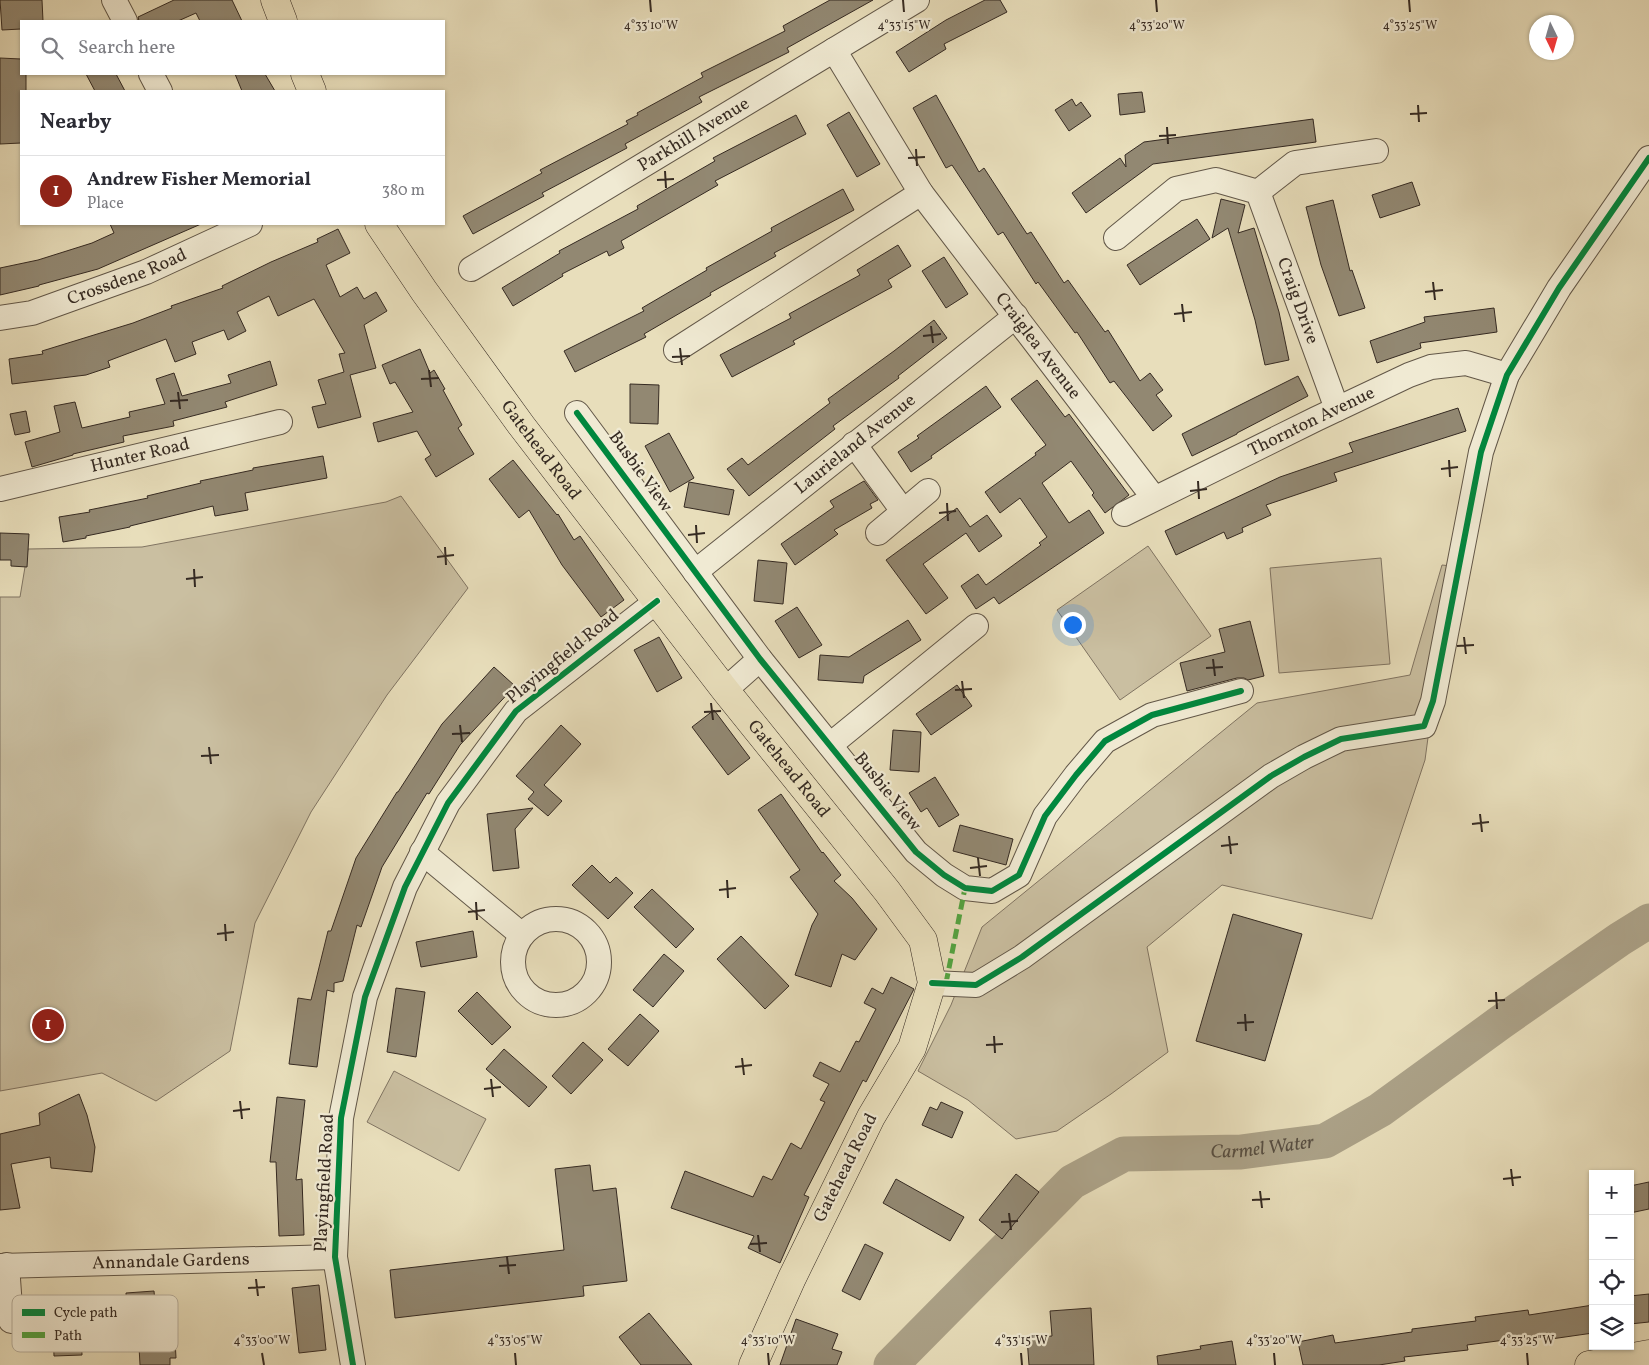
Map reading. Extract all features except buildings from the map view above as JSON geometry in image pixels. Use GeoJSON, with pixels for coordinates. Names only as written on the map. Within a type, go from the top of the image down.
{"type":"FeatureCollection","features":[{"type":"Feature","properties":{"kind":"main road"},"geometry":{"type":"LineString","coordinates":[[275,0],[283,20]]}},
{"type":"Feature","properties":{"kind":"main road"},"geometry":{"type":"LineString","coordinates":[[305,75],[312,90]]}},
{"type":"Feature","properties":{"kind":"main road","name":"Gatehead Road"},"geometry":{"type":"LineString","coordinates":[[380,225],[424,291],[521,425],[725,690],[887,891],[923,940],[932,983],[912,1048],[871,1117],[792,1278],[753,1365]]}},
{"type":"Feature","properties":{"kind":"main road"},"geometry":{"type":"LineString","coordinates":[[1590,1365],[1649,1354]]}},
{"type":"Feature","properties":{"kind":"street"},"geometry":{"type":"LineString","coordinates":[[114,0],[124,20]]}},
{"type":"Feature","properties":{"kind":"street","name":"Parkhill Avenue"},"geometry":{"type":"LineString","coordinates":[[471,269],[917,0]]}},
{"type":"Feature","properties":{"kind":"street","name":"Craiglea Avenue"},"geometry":{"type":"LineString","coordinates":[[834,50],[921,193],[1154,498]]}},
{"type":"Feature","properties":{"kind":"street"},"geometry":{"type":"LineString","coordinates":[[152,75],[159,90]]}},
{"type":"Feature","properties":{"kind":"street"},"geometry":{"type":"LineString","coordinates":[[1116,238],[1176,189],[1216,180],[1258,192],[1295,164],[1376,151]]}},
{"type":"Feature","properties":{"kind":"street"},"geometry":{"type":"LineString","coordinates":[[932,983],[976,985],[1007,967],[1271,776],[1304,757],[1341,739],[1424,726],[1433,700],[1481,452],[1507,375],[1559,288],[1649,158]]}},
{"type":"Feature","properties":{"kind":"street","name":"Craig Drive"},"geometry":{"type":"LineString","coordinates":[[1258,192],[1337,409]]}},
{"type":"Feature","properties":{"kind":"street"},"geometry":{"type":"LineString","coordinates":[[676,350],[921,193]]}},
{"type":"Feature","properties":{"kind":"street","name":"Crossdene Road"},"geometry":{"type":"LineString","coordinates":[[0,318],[32,313],[146,272],[237,227]]}},
{"type":"Feature","properties":{"kind":"street","name":"Laurieland Avenue"},"geometry":{"type":"LineString","coordinates":[[695,572],[1016,316]]}},
{"type":"Feature","properties":{"kind":"street","name":"Thornton Avenue"},"geometry":{"type":"LineString","coordinates":[[1124,514],[1337,409],[1409,375],[1431,367],[1466,363],[1507,375]]}},
{"type":"Feature","properties":{"kind":"street","name":"Busbie View"},"geometry":{"type":"LineString","coordinates":[[577,412],[760,659],[916,852],[944,875],[965,888],[992,891],[1019,875],[1045,816],[1076,775],[1106,741],[1152,715],[1241,691]]}},
{"type":"Feature","properties":{"kind":"street","name":"Hunter Road"},"geometry":{"type":"LineString","coordinates":[[0,489],[280,422]]}},
{"type":"Feature","properties":{"kind":"street"},"geometry":{"type":"LineString","coordinates":[[854,444],[902,512]]}},
{"type":"Feature","properties":{"kind":"street"},"geometry":{"type":"LineString","coordinates":[[878,533],[928,492]]}},
{"type":"Feature","properties":{"kind":"street","name":"Playingfield Road"},"geometry":{"type":"LineString","coordinates":[[353,1365],[335,1257],[341,1118],[365,997],[404,887],[448,803],[516,711],[657,601]]}},
{"type":"Feature","properties":{"kind":"street"},"geometry":{"type":"LineString","coordinates":[[830,745],[976,626]]}},
{"type":"Feature","properties":{"kind":"street"},"geometry":{"type":"LineString","coordinates":[[725,690],[760,659]]}},
{"type":"Feature","properties":{"kind":"street"},"geometry":{"type":"LineString","coordinates":[[422,852],[522,935]]}},
{"type":"Feature","properties":{"kind":"street","name":"Annandale Gardens"},"geometry":{"type":"LineString","coordinates":[[11,1321],[3,1266],[335,1257]]}},
{"type":"Feature","properties":{"kind":"shaded area"},"geometry":{"type":"Polygon","coordinates":[[[401,496],[468,588],[387,695],[311,812],[255,923],[230,1051],[156,1101],[102,1073],[0,1091],[0,597],[20,597],[28,549],[142,547],[386,502],[401,496]]]}},
{"type":"Feature","properties":{"kind":"shaded area"},"geometry":{"type":"Polygon","coordinates":[[[1148,546],[1211,636],[1120,700],[1057,610],[1148,546]]]}},
{"type":"Feature","properties":{"kind":"shaded area"},"geometry":{"type":"Polygon","coordinates":[[[1381,558],[1390,664],[1279,673],[1270,568],[1381,558]]]}},
{"type":"Feature","properties":{"kind":"shaded area"},"geometry":{"type":"Polygon","coordinates":[[[1442,565],[1451,566],[1425,760],[1372,919],[1222,885],[1147,947],[1168,1052],[1057,1131],[1016,1139],[968,1100],[918,1071],[951,1005],[982,927],[1257,703],[1410,675],[1442,565]]]}},
{"type":"Feature","properties":{"kind":"shaded area"},"geometry":{"type":"Polygon","coordinates":[[[394,1071],[486,1119],[459,1171],[367,1122],[394,1071]]]}},
{"type":"Feature","properties":{"kind":"waterway","name":"Carmel Water"},"geometry":{"type":"LineString","coordinates":[[891,1365],[1072,1182],[1124,1154],[1241,1152],[1325,1141],[1380,1110],[1501,1022],[1649,921]]}},
{"type":"Feature","properties":{"kind":"marked path"},"geometry":{"type":"LineString","coordinates":[[946,983],[965,888]]}},
{"type":"Feature","properties":{"kind":"cycle path"},"geometry":{"type":"LineString","coordinates":[[932,983],[976,985],[1022,957],[1271,776],[1304,757],[1341,739],[1424,726],[1433,701],[1481,452],[1507,375],[1559,288],[1649,158]]}},
{"type":"Feature","properties":{"kind":"cycle path"},"geometry":{"type":"LineString","coordinates":[[577,413],[760,659],[916,852],[944,875],[965,888],[992,891],[1019,875],[1045,816],[1105,741],[1152,715],[1241,691]]}},
{"type":"Feature","properties":{"kind":"cycle path"},"geometry":{"type":"LineString","coordinates":[[353,1365],[335,1257],[341,1118],[365,997],[405,887],[448,803],[516,711],[657,601]]}},
{"type":"Feature","properties":{"kind":"place","name":"Andrew Fisher Memorial"},"geometry":{"type":"Point","coordinates":[48,1025]}}]}
